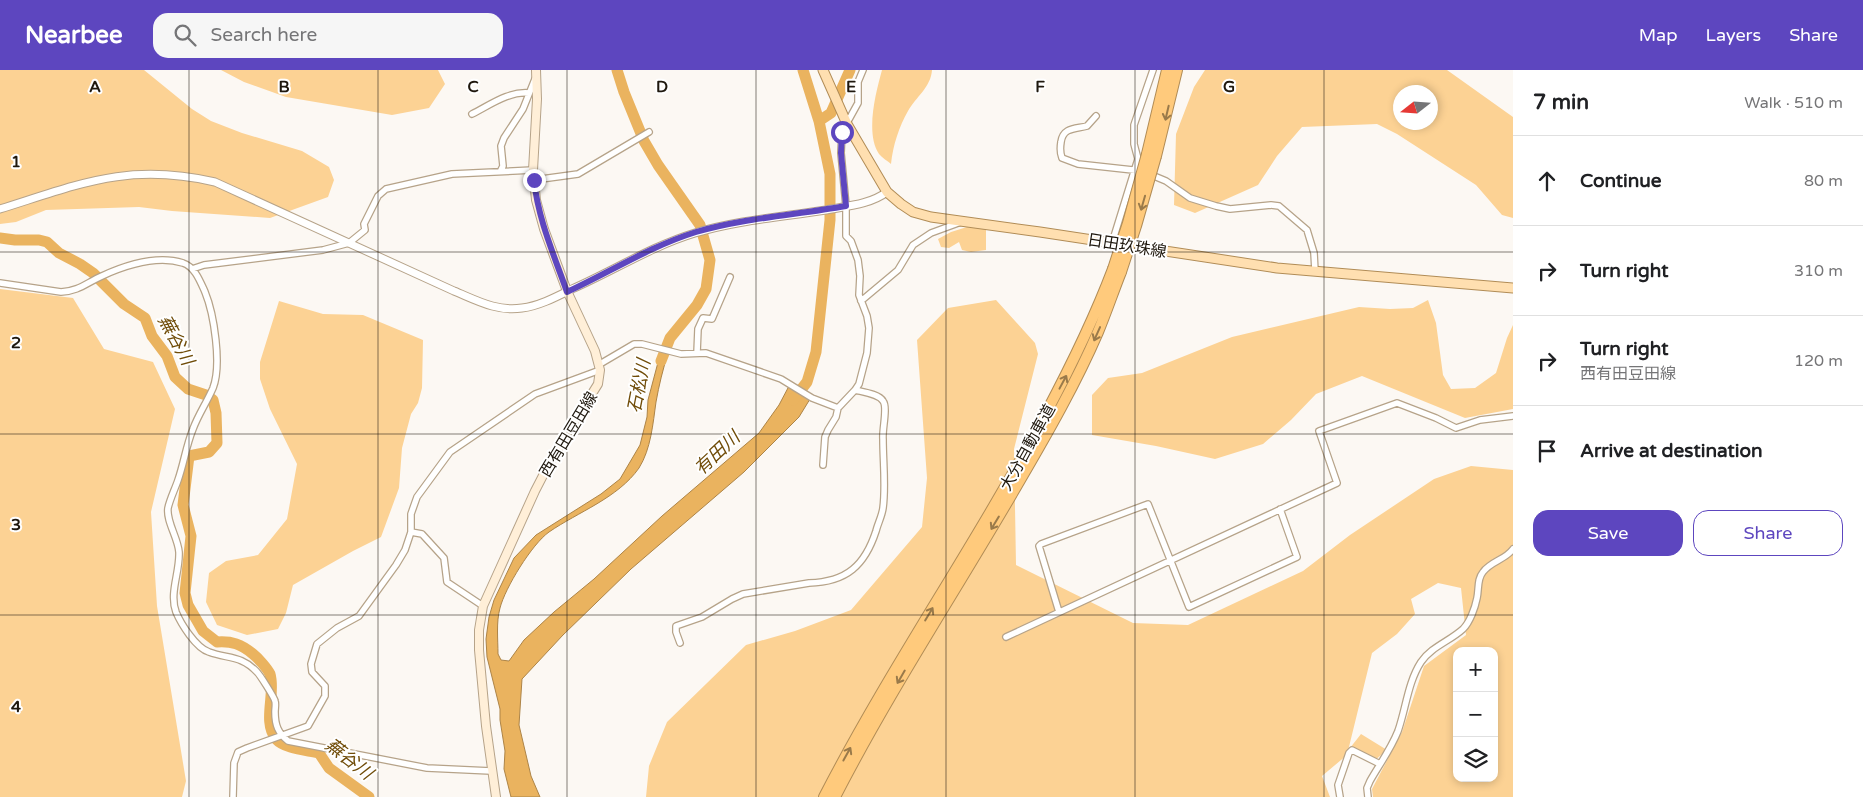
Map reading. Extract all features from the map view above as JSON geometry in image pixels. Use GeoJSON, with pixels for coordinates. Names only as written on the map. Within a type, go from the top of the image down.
{"type":"FeatureCollection","features":[{"type":"Feature","properties":{"kind":"highway","name":"大分自動車道"},"geometry":{"type":"LineString","coordinates":[[1152,155],[1167,70]]}},
{"type":"Feature","properties":{"kind":"highway","name":"大分自動車道"},"geometry":{"type":"LineString","coordinates":[[835,797],[863,743],[916,652],[994,526],[1046,436],[1098,333],[1117,270],[1128,223],[1152,155],[1177,70]]}},
{"type":"Feature","properties":{"kind":"highway","name":"大分自動車道"},"geometry":{"type":"LineString","coordinates":[[824,797],[868,716],[994,508],[1072,365],[1117,270]]}},
{"type":"Feature","properties":{"kind":"main road","name":"日田玖珠線"},"geometry":{"type":"LineString","coordinates":[[823,70],[847,124],[887,192],[900,204],[913,212],[931,218],[964,221],[1277,268],[1513,288]]}},
{"type":"Feature","properties":{"kind":"main road"},"geometry":{"type":"LineString","coordinates":[[536,74],[533,170],[536,200],[544,229],[567,292],[595,351],[600,367]]}},
{"type":"Feature","properties":{"kind":"main road","name":"西有田豆田線"},"geometry":{"type":"LineString","coordinates":[[496,797],[491,771],[479,650],[479,630],[483,606],[552,458],[598,384],[600,367]]}},
{"type":"Feature","properties":{"kind":"street"},"geometry":{"type":"LineString","coordinates":[[823,465],[825,437],[836,417],[838,408],[859,384],[867,353],[870,328],[859,295],[860,276],[858,260],[851,241],[846,236],[846,206],[841,153],[842,132],[858,103],[858,82],[863,70]]}},
{"type":"Feature","properties":{"kind":"street"},"geometry":{"type":"LineString","coordinates":[[1112,243],[1138,159],[1134,144],[1134,125],[1153,70]]}},
{"type":"Feature","properties":{"kind":"street"},"geometry":{"type":"LineString","coordinates":[[501,170],[503,166],[501,146],[504,138],[523,109],[536,74]]}},
{"type":"Feature","properties":{"kind":"street"},"geometry":{"type":"LineString","coordinates":[[472,114],[512,94],[520,92],[529,93]]}},
{"type":"Feature","properties":{"kind":"street"},"geometry":{"type":"LineString","coordinates":[[1096,116],[1087,126],[1072,128],[1065,132],[1062,136],[1060,148],[1062,158],[1078,164],[1142,171],[1166,181],[1190,198],[1209,205],[1230,209],[1279,206],[1307,230],[1314,253],[1315,270]]}},
{"type":"Feature","properties":{"kind":"street"},"geometry":{"type":"LineString","coordinates":[[534,180],[578,174],[648,132]]}},
{"type":"Feature","properties":{"kind":"street"},"geometry":{"type":"LineString","coordinates":[[192,269],[204,265],[323,250],[349,243],[365,230],[364,224],[378,196],[386,189],[452,174],[501,170],[533,170]]}},
{"type":"Feature","properties":{"kind":"street"},"geometry":{"type":"LineString","coordinates":[[0,210],[54,191],[99,179],[128,174],[187,176],[214,182],[484,304],[501,309],[523,308],[542,302],[567,292],[662,245],[694,233],[741,222],[796,215],[875,200],[887,192]]}},
{"type":"Feature","properties":{"kind":"street"},"geometry":{"type":"LineString","coordinates":[[861,301],[898,270],[913,245],[931,233],[964,221]]}},
{"type":"Feature","properties":{"kind":"street"},"geometry":{"type":"LineString","coordinates":[[0,283],[71,292],[133,264],[170,260],[185,263],[198,277],[206,294],[214,322],[217,370],[214,387],[193,429],[179,478],[168,507],[168,515],[178,543],[179,555],[174,602],[177,613],[192,639],[208,652],[237,658],[245,662],[263,680],[275,702],[278,737]]}},
{"type":"Feature","properties":{"kind":"street"},"geometry":{"type":"LineString","coordinates":[[697,353],[698,329],[703,318],[712,319],[730,277]]}},
{"type":"Feature","properties":{"kind":"street"},"geometry":{"type":"LineString","coordinates":[[233,797],[236,755],[246,748],[308,726],[325,696],[325,686],[312,672],[311,664],[317,644],[337,628],[359,616],[396,565],[405,550],[411,532],[411,514],[417,497],[450,452],[535,394],[600,367],[634,344],[642,344],[672,352],[706,353],[781,380],[812,398],[838,408]]}},
{"type":"Feature","properties":{"kind":"street"},"geometry":{"type":"LineString","coordinates":[[680,643],[676,626],[702,617],[732,599],[743,594],[820,583],[841,576],[858,567],[865,558],[883,509],[882,437],[885,405],[883,400],[877,396],[855,390]]}},
{"type":"Feature","properties":{"kind":"street"},"geometry":{"type":"LineString","coordinates":[[1006,637],[1337,483],[1318,431],[1397,403],[1456,428],[1480,420],[1513,416]]}},
{"type":"Feature","properties":{"kind":"street"},"geometry":{"type":"LineString","coordinates":[[1059,612],[1039,546],[1041,544],[1148,504],[1189,607],[1297,557],[1280,509]]}},
{"type":"Feature","properties":{"kind":"street"},"geometry":{"type":"LineString","coordinates":[[411,532],[422,534],[444,558],[447,582],[483,606]]}},
{"type":"Feature","properties":{"kind":"street"},"geometry":{"type":"LineString","coordinates":[[1368,797],[1367,788],[1398,729],[1414,676],[1421,662],[1434,649],[1464,628],[1471,616],[1477,598],[1479,579],[1482,572],[1506,557],[1513,549]]}},
{"type":"Feature","properties":{"kind":"street"},"geometry":{"type":"LineString","coordinates":[[278,737],[288,742],[427,768],[491,771]]}},
{"type":"Feature","properties":{"kind":"street"},"geometry":{"type":"LineString","coordinates":[[1340,797],[1338,785],[1349,753],[1352,750],[1380,764]]}},
{"type":"Feature","properties":{"kind":"shaded area"},"geometry":{"type":"Polygon","coordinates":[[[0,70],[144,70],[192,109],[211,121],[242,133],[302,151],[329,167],[334,180],[328,197],[270,218],[139,207],[46,210],[16,222],[0,224],[0,70]]]}},
{"type":"Feature","properties":{"kind":"shaded area"},"geometry":{"type":"Polygon","coordinates":[[[221,70],[438,70],[445,84],[429,108],[392,115],[286,97],[244,82],[221,70]]]}},
{"type":"Feature","properties":{"kind":"shaded area"},"geometry":{"type":"Polygon","coordinates":[[[882,70],[932,70],[929,82],[911,106],[902,123],[895,143],[891,164],[879,154],[873,135],[873,112],[882,70]]]}},
{"type":"Feature","properties":{"kind":"shaded area"},"geometry":{"type":"Polygon","coordinates":[[[1205,70],[1447,70],[1513,117],[1513,218],[1502,215],[1476,185],[1397,134],[1377,124],[1302,127],[1277,156],[1258,185],[1195,213],[1174,205],[1176,134],[1194,87],[1205,70]]]}},
{"type":"Feature","properties":{"kind":"shaded area"},"geometry":{"type":"Polygon","coordinates":[[[967,227],[986,229],[986,250],[971,252],[962,250],[959,242],[949,248],[941,247],[938,239],[967,227]]]}},
{"type":"Feature","properties":{"kind":"shaded area"},"geometry":{"type":"Polygon","coordinates":[[[0,289],[73,298],[104,349],[153,362],[175,409],[151,512],[157,606],[186,781],[182,797],[0,797],[0,289]]]}},
{"type":"Feature","properties":{"kind":"shaded area"},"geometry":{"type":"Polygon","coordinates":[[[996,300],[1035,343],[1038,354],[1014,449],[1016,565],[1133,623],[1188,625],[1303,571],[1350,535],[1434,479],[1471,466],[1513,470],[1513,797],[1373,797],[1372,789],[1402,732],[1424,666],[1466,635],[1461,588],[1438,583],[1411,599],[1415,614],[1397,634],[1372,653],[1347,755],[1322,776],[1330,797],[646,797],[649,766],[667,722],[746,645],[795,631],[851,610],[922,527],[927,478],[917,340],[948,308],[996,300]]]}},
{"type":"Feature","properties":{"kind":"shaded area"},"geometry":{"type":"Polygon","coordinates":[[[1428,300],[1436,323],[1443,375],[1451,389],[1475,388],[1496,373],[1513,325],[1513,409],[1465,418],[1362,376],[1316,394],[1291,420],[1263,444],[1215,459],[1092,435],[1092,395],[1108,378],[1142,373],[1232,337],[1359,307],[1413,308],[1428,300]]]}},
{"type":"Feature","properties":{"kind":"shaded area"},"geometry":{"type":"Polygon","coordinates":[[[279,301],[323,314],[363,315],[423,340],[422,388],[418,403],[411,414],[402,448],[399,488],[381,537],[293,585],[286,613],[278,629],[247,635],[217,625],[206,602],[209,573],[226,561],[258,555],[287,519],[297,464],[270,409],[260,379],[260,362],[279,301]]]}},
{"type":"Feature","properties":{"kind":"shaded area"},"geometry":{"type":"Polygon","coordinates":[[[661,351],[668,353],[658,389],[651,436],[643,461],[630,479],[620,488],[549,532],[527,556],[507,589],[500,608],[498,619],[498,654],[501,660],[509,661],[524,640],[554,612],[759,433],[779,405],[789,386],[810,399],[799,417],[744,472],[631,569],[563,635],[522,679],[519,725],[531,776],[540,797],[511,797],[504,769],[505,751],[500,709],[487,657],[486,639],[494,600],[514,558],[536,535],[601,494],[620,479],[640,445],[647,417],[648,400],[661,351]]]}},
{"type":"Feature","properties":{"kind":"shaded area"},"geometry":{"type":"Polygon","coordinates":[[[1361,734],[1387,750],[1374,761],[1350,748],[1361,734]]]}},
{"type":"Feature","properties":{"kind":"waterway","name":"石松川"},"geometry":{"type":"LineString","coordinates":[[617,70],[644,141],[658,165],[700,225],[710,260],[706,289],[697,305],[670,338],[661,361]]}},
{"type":"Feature","properties":{"kind":"waterway","name":"有田川"},"geometry":{"type":"LineString","coordinates":[[793,400],[807,382],[816,352],[830,220],[830,174],[819,121],[803,70]]}},
{"type":"Feature","properties":{"kind":"waterway"},"geometry":{"type":"LineString","coordinates":[[819,121],[831,113],[850,70]]}},
{"type":"Feature","properties":{"kind":"waterway","name":"蕪谷川"},"geometry":{"type":"LineString","coordinates":[[0,238],[47,242],[59,253],[93,273],[124,304],[145,318],[152,336],[167,356],[175,377],[188,389],[206,395],[213,400],[216,413],[217,443],[209,452],[189,456],[183,505],[191,536],[185,593],[188,605],[203,631],[217,642],[232,643],[244,648],[253,654],[269,672],[272,690],[270,724],[276,739],[290,747],[319,753],[329,768],[369,797]]}},
{"type":"Feature","properties":{"kind":"route"},"geometry":{"type":"LineString","coordinates":[[534,180],[536,200],[544,229],[567,292],[662,245],[694,233],[741,222],[846,206],[841,153],[842,132]]}}]}
